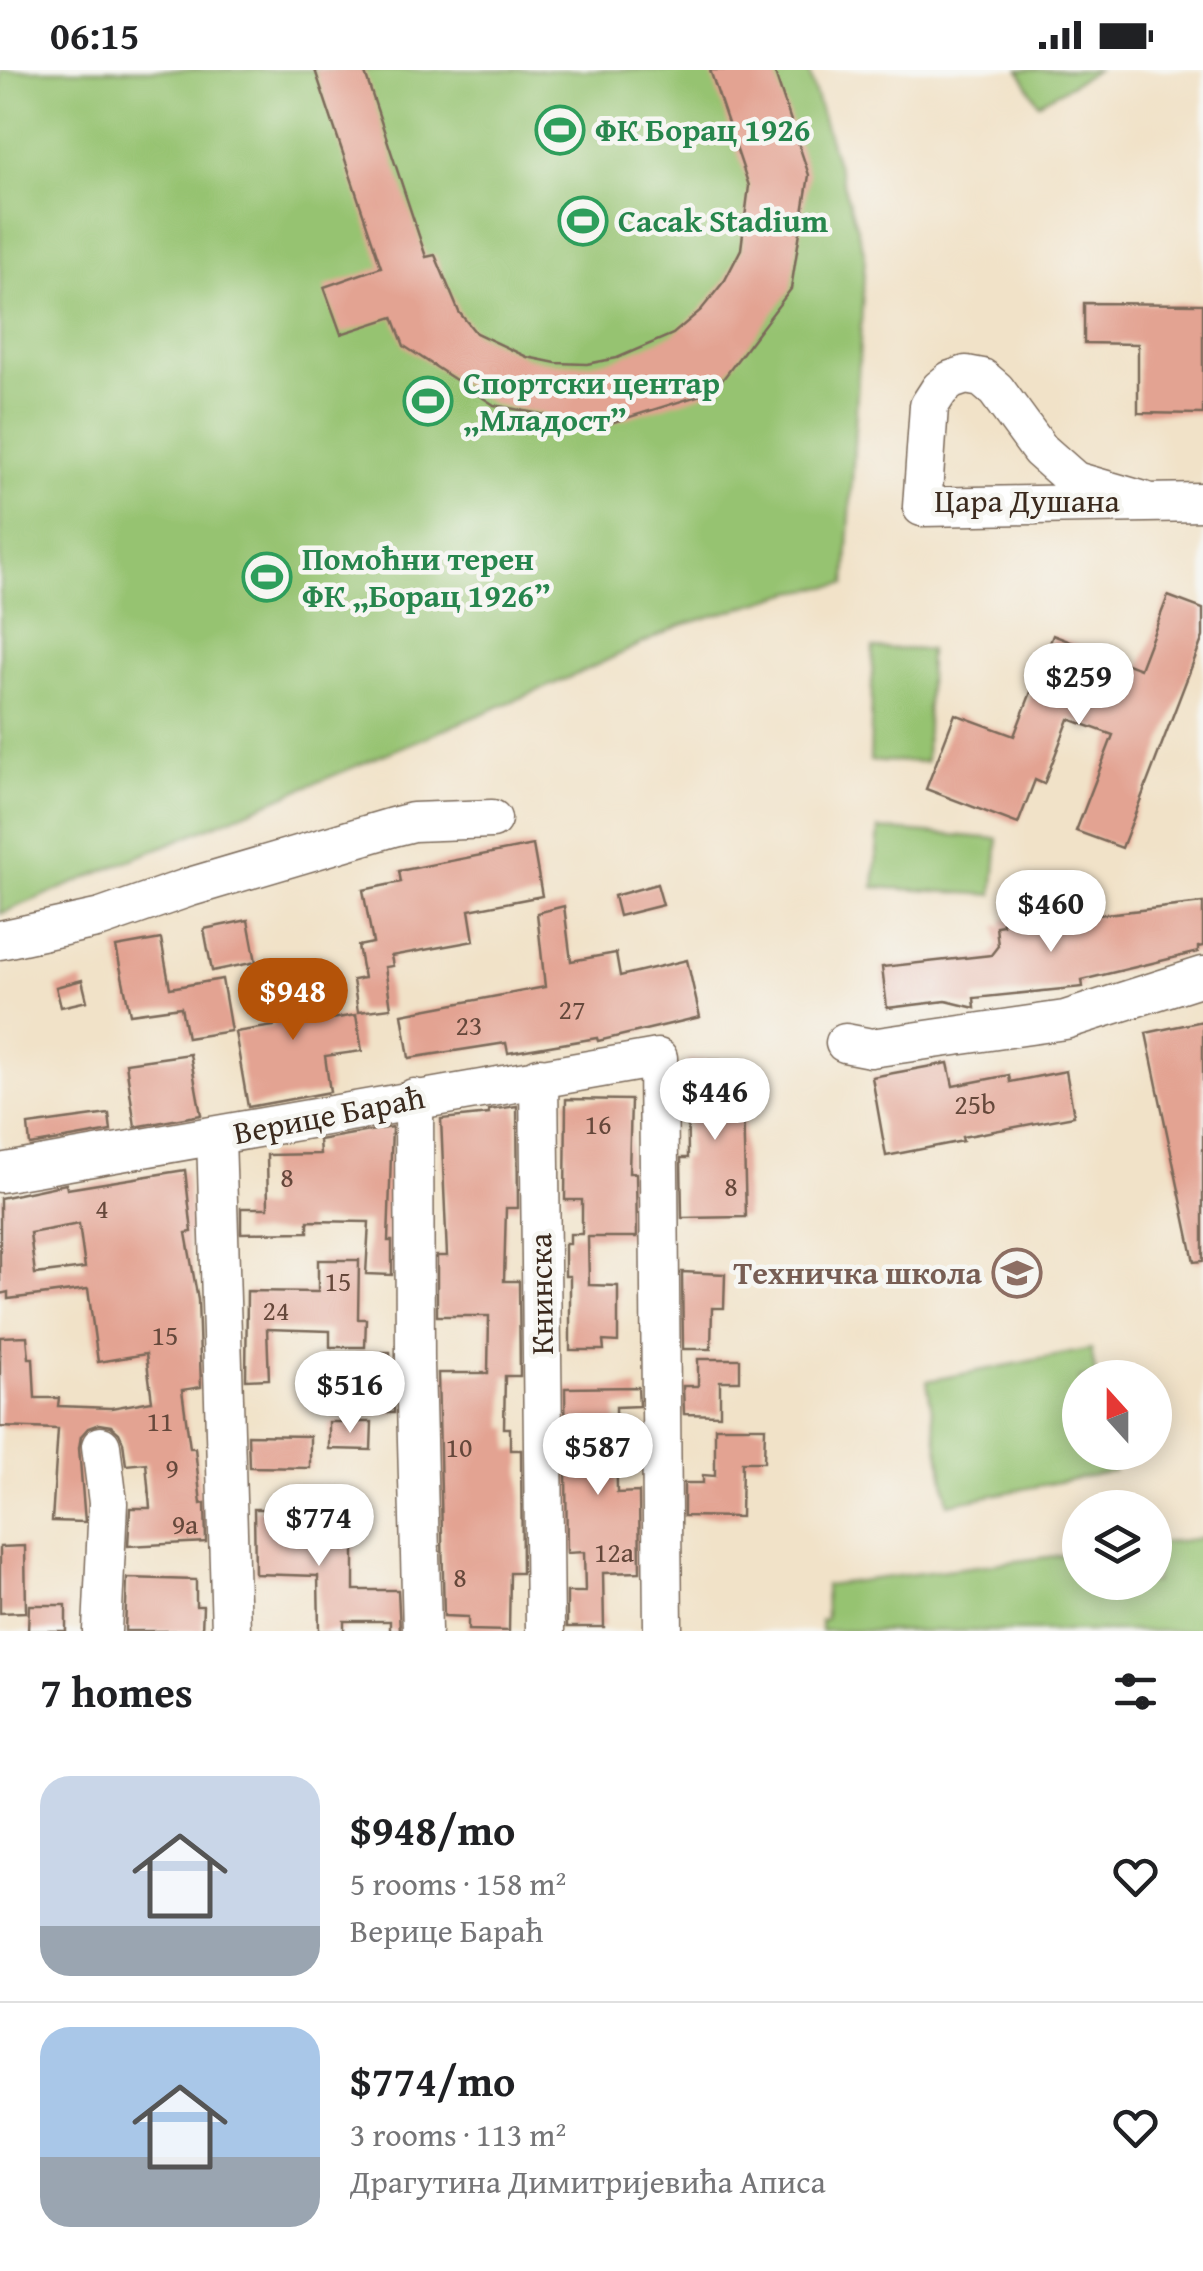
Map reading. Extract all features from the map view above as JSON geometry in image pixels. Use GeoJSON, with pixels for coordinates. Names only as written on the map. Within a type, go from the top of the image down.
{"type":"FeatureCollection","features":[{"type":"Feature","properties":{"kind":"street","name":"Цара Душана"},"geometry":{"type":"LineString","coordinates":[[1144,501],[1075,481],[1040,450],[996,390],[982,378],[966,376],[951,380],[929,406],[922,507],[1203,502]]}},
{"type":"Feature","properties":{"kind":"street"},"geometry":{"type":"LineString","coordinates":[[0,940],[101,918],[190,887],[392,827],[413,822],[492,819]]}},
{"type":"Feature","properties":{"kind":"street"},"geometry":{"type":"LineString","coordinates":[[845,1044],[871,1048],[1065,1020],[1203,976]]}},
{"type":"Feature","properties":{"kind":"street","name":"Верице Бараћ"},"geometry":{"type":"LineString","coordinates":[[0,1173],[658,1058],[663,1631]]}},
{"type":"Feature","properties":{"kind":"street","name":"Книнска"},"geometry":{"type":"LineString","coordinates":[[539,1077],[545,1631]]}},
{"type":"Feature","properties":{"kind":"street"},"geometry":{"type":"LineString","coordinates":[[414,1098],[422,1631]]}},
{"type":"Feature","properties":{"kind":"street"},"geometry":{"type":"LineString","coordinates":[[216,1136],[231,1631]]}},
{"type":"Feature","properties":{"kind":"street"},"geometry":{"type":"LineString","coordinates":[[101,1446],[108,1503],[102,1631]]}},
{"type":"Feature","properties":{"kind":"green space","name":"Спортски центар „Младост”"},"geometry":{"type":"Polygon","coordinates":[[[0,70],[808,70],[865,255],[846,584],[793,592],[679,626],[580,673],[0,914],[0,70]]]}},
{"type":"Feature","properties":{"kind":"green space"},"geometry":{"type":"Polygon","coordinates":[[[1019,70],[1097,70],[1038,103],[1019,70]]]}},
{"type":"Feature","properties":{"kind":"green space"},"geometry":{"type":"Polygon","coordinates":[[[873,648],[929,650],[926,762],[870,761],[873,648]]]}},
{"type":"Feature","properties":{"kind":"green space"},"geometry":{"type":"Polygon","coordinates":[[[879,829],[998,839],[993,895],[874,887],[879,829]]]}},
{"type":"Feature","properties":{"kind":"green space"},"geometry":{"type":"Polygon","coordinates":[[[1091,1349],[1093,1360],[1062,1360],[1062,1470],[1114,1471],[948,1504],[927,1381],[1091,1349]]]}},
{"type":"Feature","properties":{"kind":"green space"},"geometry":{"type":"Polygon","coordinates":[[[1203,1538],[1203,1631],[821,1631],[821,1620],[826,1619],[825,1585],[1062,1555],[1062,1600],[1172,1600],[1172,1542],[1203,1538]]]}},
{"type":"Feature","properties":{"kind":"building"},"geometry":{"type":"Polygon","coordinates":[[[315,70],[364,70],[426,257],[435,255],[459,312],[476,333],[527,357],[587,364],[617,358],[673,334],[701,310],[725,280],[741,249],[749,186],[710,70],[774,70],[809,175],[791,289],[714,391],[601,426],[494,405],[404,346],[393,317],[341,334],[324,287],[381,267],[315,70]]]}},
{"type":"Feature","properties":{"kind":"building"},"geometry":{"type":"Polygon","coordinates":[[[1084,303],[1203,304],[1203,414],[1138,413],[1138,344],[1084,343],[1084,303]]]}},
{"type":"Feature","properties":{"kind":"building"},"geometry":{"type":"Polygon","coordinates":[[[1168,596],[1203,609],[1203,637],[1122,848],[1076,831],[1113,735],[1069,719],[1044,784],[1035,780],[1018,824],[926,789],[955,714],[1014,736],[1053,635],[1140,669],[1168,596]]]}},
{"type":"Feature","properties":{"kind":"building"},"geometry":{"type":"Polygon","coordinates":[[[533,845],[542,896],[469,910],[474,941],[391,956],[393,966],[385,967],[391,1008],[358,1012],[353,980],[364,978],[358,946],[373,943],[363,890],[401,882],[399,871],[533,845]]]}},
{"type":"Feature","properties":{"kind":"building"},"geometry":{"type":"Polygon","coordinates":[[[657,884],[663,905],[619,916],[614,896],[657,884]]]}},
{"type":"Feature","properties":{"kind":"building"},"geometry":{"type":"Polygon","coordinates":[[[1203,903],[1203,946],[1198,947],[1198,952],[1082,980],[1083,987],[974,998],[975,1008],[946,1001],[887,1008],[882,967],[991,955],[998,946],[996,926],[1003,925],[1002,920],[1061,912],[1061,919],[1203,903]]]}},
{"type":"Feature","properties":{"kind":"building"},"geometry":{"type":"Polygon","coordinates":[[[564,906],[571,961],[616,953],[620,976],[687,960],[700,1017],[598,1041],[597,1038],[508,1053],[506,1043],[409,1058],[402,1014],[545,987],[537,913],[564,906]]]}},
{"type":"Feature","properties":{"kind":"building"},"geometry":{"type":"Polygon","coordinates":[[[248,920],[256,962],[212,971],[204,929],[248,920]]]}},
{"type":"Feature","properties":{"kind":"building"},"geometry":{"type":"Polygon","coordinates":[[[161,939],[170,988],[222,979],[231,1031],[187,1038],[181,1007],[130,1014],[116,947],[161,939]]]}},
{"type":"Feature","properties":{"kind":"building"},"geometry":{"type":"Polygon","coordinates":[[[312,966],[319,1021],[356,1015],[362,1051],[325,1056],[330,1092],[248,1107],[235,1032],[274,1026],[267,971],[312,966]]]}},
{"type":"Feature","properties":{"kind":"building"},"geometry":{"type":"Polygon","coordinates":[[[82,980],[87,1001],[61,1007],[56,987],[82,980]]]}},
{"type":"Feature","properties":{"kind":"building"},"geometry":{"type":"Polygon","coordinates":[[[1203,1021],[1203,1261],[1194,1262],[1146,1033],[1203,1021]]]}},
{"type":"Feature","properties":{"kind":"building"},"geometry":{"type":"Polygon","coordinates":[[[190,1054],[201,1115],[135,1127],[126,1063],[190,1054]]]}},
{"type":"Feature","properties":{"kind":"building"},"geometry":{"type":"Polygon","coordinates":[[[687,1060],[720,1060],[720,1074],[749,1073],[749,1108],[743,1108],[746,1217],[682,1218],[681,1158],[688,1158],[687,1060]]]}},
{"type":"Feature","properties":{"kind":"building"},"geometry":{"type":"Polygon","coordinates":[[[948,1063],[953,1086],[1009,1075],[1010,1082],[1066,1071],[1074,1116],[886,1156],[872,1077],[948,1063]]]}},
{"type":"Feature","properties":{"kind":"building"},"geometry":{"type":"Polygon","coordinates":[[[566,1099],[631,1100],[629,1173],[636,1173],[637,1237],[588,1237],[589,1285],[618,1286],[618,1342],[603,1341],[604,1350],[570,1350],[570,1276],[565,1276],[565,1244],[570,1244],[570,1234],[582,1234],[582,1200],[565,1200],[566,1099]]]}},
{"type":"Feature","properties":{"kind":"building"},"geometry":{"type":"Polygon","coordinates":[[[517,1106],[518,1208],[506,1208],[504,1281],[519,1281],[520,1376],[505,1376],[504,1428],[510,1428],[510,1450],[521,1450],[522,1573],[510,1573],[509,1631],[468,1630],[468,1617],[444,1616],[438,1373],[488,1373],[489,1316],[437,1316],[437,1256],[447,1256],[441,1119],[489,1114],[489,1110],[517,1106]]]}},
{"type":"Feature","properties":{"kind":"building"},"geometry":{"type":"Polygon","coordinates":[[[109,1114],[111,1131],[30,1145],[28,1125],[109,1114]]]}},
{"type":"Feature","properties":{"kind":"building"},"geometry":{"type":"Polygon","coordinates":[[[392,1127],[388,1241],[392,1241],[392,1275],[366,1274],[369,1222],[308,1221],[308,1232],[241,1233],[241,1208],[268,1208],[267,1155],[320,1154],[319,1140],[392,1127]]]}},
{"type":"Feature","properties":{"kind":"building"},"geometry":{"type":"Polygon","coordinates":[[[185,1170],[192,1232],[186,1233],[198,1300],[201,1387],[182,1390],[190,1448],[195,1448],[201,1504],[205,1503],[206,1542],[128,1546],[130,1508],[150,1508],[146,1463],[126,1465],[119,1433],[111,1426],[99,1424],[81,1436],[79,1448],[85,1522],[52,1521],[58,1429],[0,1427],[0,1337],[27,1336],[29,1358],[33,1358],[35,1398],[59,1398],[58,1406],[111,1408],[152,1401],[146,1354],[98,1362],[88,1289],[8,1299],[8,1292],[0,1294],[0,1198],[66,1184],[67,1189],[185,1170]],[[79,1224],[30,1233],[35,1274],[85,1268],[79,1224]]]}},
{"type":"Feature","properties":{"kind":"building"},"geometry":{"type":"Polygon","coordinates":[[[318,1260],[359,1260],[358,1319],[366,1319],[365,1347],[330,1347],[330,1331],[267,1329],[269,1379],[246,1380],[247,1291],[318,1292],[318,1260]]]}},
{"type":"Feature","properties":{"kind":"building"},"geometry":{"type":"Polygon","coordinates":[[[682,1272],[725,1274],[724,1308],[712,1308],[711,1349],[683,1349],[682,1272]]]}},
{"type":"Feature","properties":{"kind":"building"},"geometry":{"type":"Polygon","coordinates":[[[358,1352],[390,1352],[394,1413],[359,1413],[358,1352]]]}},
{"type":"Feature","properties":{"kind":"building"},"geometry":{"type":"Polygon","coordinates":[[[698,1359],[740,1359],[740,1381],[720,1381],[720,1415],[684,1414],[683,1386],[698,1386],[698,1359]]]}},
{"type":"Feature","properties":{"kind":"building"},"geometry":{"type":"Polygon","coordinates":[[[638,1387],[639,1406],[616,1407],[617,1493],[639,1492],[640,1572],[603,1573],[604,1627],[567,1627],[567,1592],[585,1592],[584,1552],[567,1553],[565,1388],[638,1387]]]}},
{"type":"Feature","properties":{"kind":"building"},"geometry":{"type":"Polygon","coordinates":[[[329,1422],[372,1422],[371,1450],[329,1449],[329,1422]]]}},
{"type":"Feature","properties":{"kind":"building"},"geometry":{"type":"Polygon","coordinates":[[[715,1427],[765,1427],[764,1462],[742,1462],[741,1517],[684,1516],[684,1483],[703,1483],[703,1475],[715,1476],[715,1427]]]}},
{"type":"Feature","properties":{"kind":"building"},"geometry":{"type":"Polygon","coordinates":[[[248,1435],[310,1436],[310,1468],[249,1467],[248,1435]]]}},
{"type":"Feature","properties":{"kind":"building"},"geometry":{"type":"Polygon","coordinates":[[[254,1509],[314,1509],[313,1543],[354,1543],[354,1590],[398,1590],[400,1631],[390,1631],[390,1621],[344,1621],[344,1631],[319,1631],[318,1576],[255,1574],[254,1509]]]}},
{"type":"Feature","properties":{"kind":"building"},"geometry":{"type":"Polygon","coordinates":[[[25,1546],[26,1612],[0,1613],[0,1547],[25,1546]]]}},
{"type":"Feature","properties":{"kind":"building"},"geometry":{"type":"Polygon","coordinates":[[[127,1578],[196,1580],[196,1606],[203,1606],[202,1631],[125,1631],[127,1578]]]}},
{"type":"Feature","properties":{"kind":"building"},"geometry":{"type":"Polygon","coordinates":[[[29,1605],[66,1605],[66,1631],[28,1631],[29,1605]]]}},
{"type":"Feature","properties":{"kind":"place","name":"ФК Борац 1926"},"geometry":{"type":"Point","coordinates":[560,130]}},
{"type":"Feature","properties":{"kind":"place","name":"Cacak Stadium"},"geometry":{"type":"Point","coordinates":[583,221]}},
{"type":"Feature","properties":{"kind":"place","name":"Спортски центар „Младост”"},"geometry":{"type":"Point","coordinates":[428,401]}},
{"type":"Feature","properties":{"kind":"place","name":"Помоћни терен ФК „Борац 1926”"},"geometry":{"type":"Point","coordinates":[267,577]}},
{"type":"Feature","properties":{"kind":"place","name":"Техничка школа"},"geometry":{"type":"Point","coordinates":[1017,1273]}}]}
